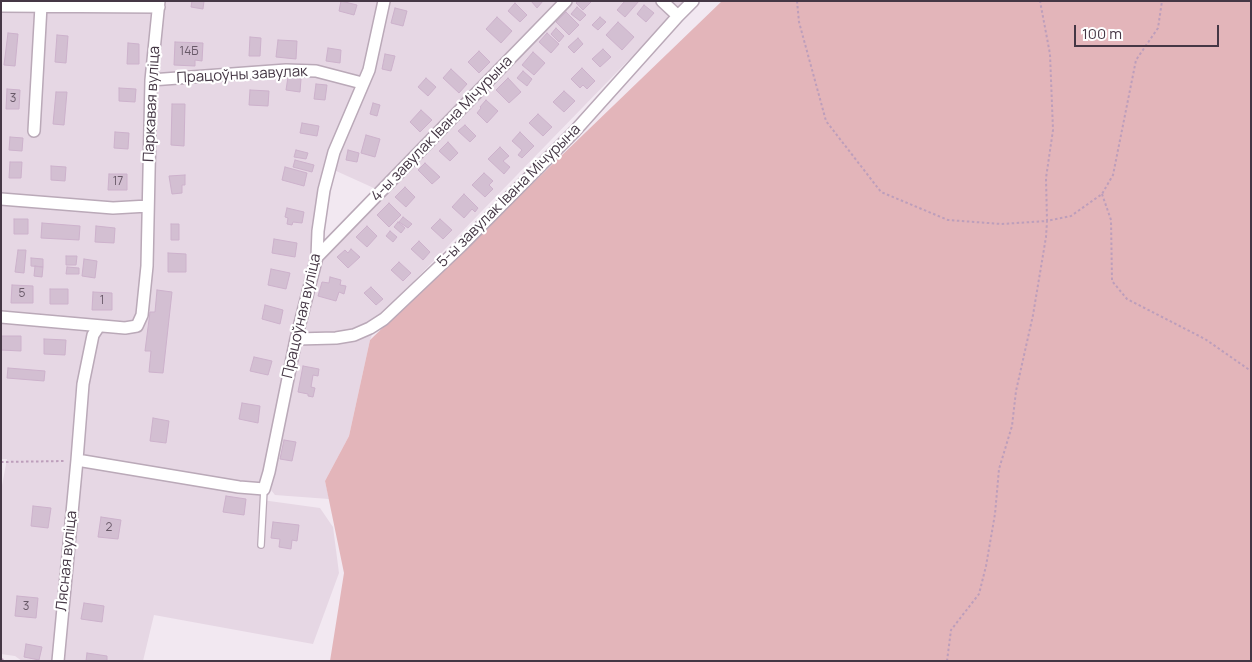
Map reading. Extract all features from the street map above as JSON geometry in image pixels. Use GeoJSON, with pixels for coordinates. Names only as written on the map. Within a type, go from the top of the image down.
{"type":"FeatureCollection","features":[{"type":"Feature","properties":{"kind":"street","name":"Працоўная вуліца"},"geometry":{"type":"LineString","coordinates":[[264,489],[270,472],[296,339],[317,257],[318,230],[324,190],[334,152],[368,70],[384,1]]}},
{"type":"Feature","properties":{"kind":"street","name":"4-ы завулак Івана Мічурына"},"geometry":{"type":"LineString","coordinates":[[317,257],[566,1]]}},
{"type":"Feature","properties":{"kind":"street"},"geometry":{"type":"LineString","coordinates":[[662,1],[678,16]]}},
{"type":"Feature","properties":{"kind":"street","name":"5-ы завулак Івана Мічурына"},"geometry":{"type":"LineString","coordinates":[[296,339],[336,338],[354,335],[384,319],[461,246],[574,132],[693,1]]}},
{"type":"Feature","properties":{"kind":"street"},"geometry":{"type":"LineString","coordinates":[[1,6],[159,4]]}},
{"type":"Feature","properties":{"kind":"street","name":"Паркавая вуліца"},"geometry":{"type":"LineString","coordinates":[[99,326],[125,328],[137,326],[142,315],[147,266],[151,80],[159,4]]}},
{"type":"Feature","properties":{"kind":"street"},"geometry":{"type":"LineString","coordinates":[[34,131],[41,6]]}},
{"type":"Feature","properties":{"kind":"street","name":"Працоўны завулак"},"geometry":{"type":"LineString","coordinates":[[151,80],[286,70],[316,71],[362,82]]}},
{"type":"Feature","properties":{"kind":"street"},"geometry":{"type":"LineString","coordinates":[[1,199],[112,208],[148,206]]}},
{"type":"Feature","properties":{"kind":"street"},"geometry":{"type":"LineString","coordinates":[[318,230],[334,240]]}},
{"type":"Feature","properties":{"kind":"street"},"geometry":{"type":"LineString","coordinates":[[1,317],[99,326]]}},
{"type":"Feature","properties":{"kind":"street","name":"Лясная вуліца"},"geometry":{"type":"LineString","coordinates":[[58,661],[83,384],[93,335],[99,326]]}},
{"type":"Feature","properties":{"kind":"street"},"geometry":{"type":"LineString","coordinates":[[77,460],[238,487],[264,489]]}},
{"type":"Feature","properties":{"kind":"lane"},"geometry":{"type":"LineString","coordinates":[[261,544],[264,489]]}},
{"type":"Feature","properties":{"kind":"path"},"geometry":{"type":"LineString","coordinates":[[797,1],[799,22],[826,121],[882,192],[948,220],[1001,224],[1047,221],[1071,216],[1102,194],[1113,175],[1136,60],[1158,28],[1162,1]]}},
{"type":"Feature","properties":{"kind":"path"},"geometry":{"type":"LineString","coordinates":[[947,661],[951,630],[979,594],[986,566],[1000,469],[1012,426],[1016,391],[1033,315],[1046,237],[1046,178],[1053,130],[1050,54],[1040,1]]}},
{"type":"Feature","properties":{"kind":"path"},"geometry":{"type":"LineString","coordinates":[[1102,194],[1111,220],[1112,281],[1127,299],[1205,339],[1251,371]]}},
{"type":"Feature","properties":{"kind":"path"},"geometry":{"type":"LineString","coordinates":[[1,462],[77,460]]}},
{"type":"Feature","properties":{"kind":"path"},"geometry":{"type":"LineString","coordinates":[[1,659],[6,661]]}},
{"type":"Feature","properties":{"kind":"shaded area"},"geometry":{"type":"Polygon","coordinates":[[[165,1],[381,1],[365,70],[358,76],[356,88],[326,161],[313,257],[287,357],[262,493],[262,500],[320,508],[333,527],[339,573],[313,644],[154,615],[143,661],[22,661],[15,656],[1,654],[1,491],[7,459],[1,459],[1,12],[164,12],[165,1]]]}},
{"type":"Feature","properties":{"kind":"shaded area"},"geometry":{"type":"Polygon","coordinates":[[[387,1],[686,1],[380,316],[370,340],[349,436],[325,481],[329,499],[275,495],[271,490],[287,401],[321,258],[387,194],[334,170],[372,71],[387,1]]]}},
{"type":"Feature","properties":{"kind":"shaded area"},"geometry":{"type":"Polygon","coordinates":[[[722,1],[1251,1],[1251,661],[330,661],[344,573],[325,481],[349,436],[370,340],[722,1]]]}},
{"type":"Feature","properties":{"kind":"building"},"geometry":{"type":"Polygon","coordinates":[[[192,1],[204,1],[203,9],[191,7],[192,1]]]}},
{"type":"Feature","properties":{"kind":"building"},"geometry":{"type":"Polygon","coordinates":[[[341,1],[357,5],[354,15],[339,11],[341,1]]]}},
{"type":"Feature","properties":{"kind":"building"},"geometry":{"type":"Polygon","coordinates":[[[531,1],[543,1],[537,8],[531,1]]]}},
{"type":"Feature","properties":{"kind":"building"},"geometry":{"type":"Polygon","coordinates":[[[578,1],[592,1],[583,10],[576,3],[578,1]]]}},
{"type":"Feature","properties":{"kind":"building"},"geometry":{"type":"Polygon","coordinates":[[[625,1],[639,1],[625,17],[617,10],[625,1]]]}},
{"type":"Feature","properties":{"kind":"building"},"geometry":{"type":"Polygon","coordinates":[[[515,3],[527,15],[520,22],[508,11],[515,3]]]}},
{"type":"Feature","properties":{"kind":"building"},"geometry":{"type":"Polygon","coordinates":[[[644,5],[654,13],[646,22],[637,14],[644,5]]]}},
{"type":"Feature","properties":{"kind":"building"},"geometry":{"type":"Polygon","coordinates":[[[577,7],[586,15],[580,21],[571,14],[577,7]]]}},
{"type":"Feature","properties":{"kind":"building"},"geometry":{"type":"Polygon","coordinates":[[[395,8],[407,11],[403,26],[391,23],[395,8]]]}},
{"type":"Feature","properties":{"kind":"building"},"geometry":{"type":"Polygon","coordinates":[[[566,12],[579,25],[569,35],[556,22],[566,12]]]}},
{"type":"Feature","properties":{"kind":"building"},"geometry":{"type":"Polygon","coordinates":[[[497,17],[512,31],[501,43],[486,29],[497,17]]]}},
{"type":"Feature","properties":{"kind":"building"},"geometry":{"type":"Polygon","coordinates":[[[600,17],[606,22],[598,30],[592,25],[600,17]]]}},
{"type":"Feature","properties":{"kind":"building"},"geometry":{"type":"Polygon","coordinates":[[[618,22],[634,37],[622,50],[606,35],[618,22]]]}},
{"type":"Feature","properties":{"kind":"building"},"geometry":{"type":"Polygon","coordinates":[[[556,28],[564,36],[559,42],[551,34],[556,28]]]}},
{"type":"Feature","properties":{"kind":"building"},"geometry":{"type":"Polygon","coordinates":[[[8,33],[18,34],[15,66],[4,65],[8,33]]]}},
{"type":"Feature","properties":{"kind":"building"},"geometry":{"type":"Polygon","coordinates":[[[547,33],[559,44],[551,53],[539,42],[547,33]]]}},
{"type":"Feature","properties":{"kind":"building"},"geometry":{"type":"Polygon","coordinates":[[[57,35],[68,36],[66,63],[55,62],[57,35]]]}},
{"type":"Feature","properties":{"kind":"building"},"geometry":{"type":"Polygon","coordinates":[[[250,37],[261,38],[260,56],[249,56],[250,37]]]}},
{"type":"Feature","properties":{"kind":"building"},"geometry":{"type":"Polygon","coordinates":[[[578,38],[583,44],[574,53],[568,47],[578,38]]]}},
{"type":"Feature","properties":{"kind":"building"},"geometry":{"type":"Polygon","coordinates":[[[278,40],[297,41],[296,59],[276,57],[278,40]]]}},
{"type":"Feature","properties":{"kind":"building"},"geometry":{"type":"Polygon","coordinates":[[[175,42],[203,43],[202,61],[195,60],[195,66],[174,65],[175,42]]]}},
{"type":"Feature","properties":{"kind":"building"},"geometry":{"type":"Polygon","coordinates":[[[128,43],[139,44],[139,64],[127,64],[128,43]]]}},
{"type":"Feature","properties":{"kind":"building"},"geometry":{"type":"Polygon","coordinates":[[[328,48],[341,50],[340,63],[326,61],[328,48]]]}},
{"type":"Feature","properties":{"kind":"building"},"geometry":{"type":"Polygon","coordinates":[[[603,49],[611,57],[600,67],[592,59],[603,49]]]}},
{"type":"Feature","properties":{"kind":"building"},"geometry":{"type":"Polygon","coordinates":[[[479,51],[490,62],[479,73],[468,62],[479,51]]]}},
{"type":"Feature","properties":{"kind":"building"},"geometry":{"type":"Polygon","coordinates":[[[533,52],[545,63],[534,75],[522,65],[533,52]]]}},
{"type":"Feature","properties":{"kind":"building"},"geometry":{"type":"Polygon","coordinates":[[[385,54],[395,56],[391,71],[382,69],[385,54]]]}},
{"type":"Feature","properties":{"kind":"building"},"geometry":{"type":"Polygon","coordinates":[[[582,68],[595,81],[587,89],[583,85],[580,88],[571,79],[582,68]]]}},
{"type":"Feature","properties":{"kind":"building"},"geometry":{"type":"Polygon","coordinates":[[[451,69],[467,84],[459,93],[443,78],[451,69]]]}},
{"type":"Feature","properties":{"kind":"building"},"geometry":{"type":"Polygon","coordinates":[[[523,71],[532,79],[527,86],[517,78],[523,71]]]}},
{"type":"Feature","properties":{"kind":"building"},"geometry":{"type":"Polygon","coordinates":[[[288,77],[301,79],[300,92],[286,90],[288,77]]]}},
{"type":"Feature","properties":{"kind":"building"},"geometry":{"type":"Polygon","coordinates":[[[426,78],[436,87],[428,96],[418,87],[426,78]]]}},
{"type":"Feature","properties":{"kind":"building"},"geometry":{"type":"Polygon","coordinates":[[[508,78],[521,92],[509,103],[496,90],[508,78]]]}},
{"type":"Feature","properties":{"kind":"building"},"geometry":{"type":"Polygon","coordinates":[[[316,84],[327,85],[325,100],[314,99],[316,84]]]}},
{"type":"Feature","properties":{"kind":"building"},"geometry":{"type":"Polygon","coordinates":[[[119,88],[136,89],[135,102],[119,101],[119,88]]]}},
{"type":"Feature","properties":{"kind":"building"},"geometry":{"type":"Polygon","coordinates":[[[7,89],[20,90],[19,109],[6,109],[7,89]]]}},
{"type":"Feature","properties":{"kind":"building"},"geometry":{"type":"Polygon","coordinates":[[[250,90],[269,91],[268,106],[249,105],[250,90]]]}},
{"type":"Feature","properties":{"kind":"building"},"geometry":{"type":"Polygon","coordinates":[[[564,91],[575,101],[564,112],[553,102],[564,91]]]}},
{"type":"Feature","properties":{"kind":"building"},"geometry":{"type":"Polygon","coordinates":[[[56,92],[67,92],[64,125],[53,124],[56,92]]]}},
{"type":"Feature","properties":{"kind":"building"},"geometry":{"type":"Polygon","coordinates":[[[486,100],[498,111],[487,123],[477,113],[486,100]]]}},
{"type":"Feature","properties":{"kind":"building"},"geometry":{"type":"Polygon","coordinates":[[[373,103],[380,105],[377,116],[370,114],[373,103]]]}},
{"type":"Feature","properties":{"kind":"building"},"geometry":{"type":"Polygon","coordinates":[[[172,104],[185,104],[184,146],[171,145],[172,104]]]}},
{"type":"Feature","properties":{"kind":"building"},"geometry":{"type":"Polygon","coordinates":[[[421,110],[432,120],[420,132],[410,122],[421,110]]]}},
{"type":"Feature","properties":{"kind":"building"},"geometry":{"type":"Polygon","coordinates":[[[538,114],[552,127],[543,136],[529,123],[538,114]]]}},
{"type":"Feature","properties":{"kind":"building"},"geometry":{"type":"Polygon","coordinates":[[[302,123],[319,126],[317,136],[300,133],[302,123]]]}},
{"type":"Feature","properties":{"kind":"building"},"geometry":{"type":"Polygon","coordinates":[[[465,125],[476,136],[470,142],[458,131],[465,125]]]}},
{"type":"Feature","properties":{"kind":"building"},"geometry":{"type":"Polygon","coordinates":[[[115,132],[129,133],[128,149],[114,148],[115,132]]]}},
{"type":"Feature","properties":{"kind":"building"},"geometry":{"type":"Polygon","coordinates":[[[520,132],[534,146],[522,158],[518,155],[522,150],[512,141],[520,132]]]}},
{"type":"Feature","properties":{"kind":"building"},"geometry":{"type":"Polygon","coordinates":[[[366,135],[380,139],[375,157],[361,153],[366,135]]]}},
{"type":"Feature","properties":{"kind":"building"},"geometry":{"type":"Polygon","coordinates":[[[10,137],[23,138],[22,151],[9,150],[10,137]]]}},
{"type":"Feature","properties":{"kind":"building"},"geometry":{"type":"Polygon","coordinates":[[[448,142],[458,153],[450,161],[439,151],[448,142]]]}},
{"type":"Feature","properties":{"kind":"building"},"geometry":{"type":"Polygon","coordinates":[[[500,147],[509,156],[503,161],[510,167],[504,174],[488,159],[500,147]]]}},
{"type":"Feature","properties":{"kind":"building"},"geometry":{"type":"Polygon","coordinates":[[[296,150],[308,153],[306,159],[294,157],[296,150]]]}},
{"type":"Feature","properties":{"kind":"building"},"geometry":{"type":"Polygon","coordinates":[[[348,150],[359,153],[357,162],[346,160],[348,150]]]}},
{"type":"Feature","properties":{"kind":"building"},"geometry":{"type":"Polygon","coordinates":[[[295,160],[314,165],[312,172],[293,167],[295,160]]]}},
{"type":"Feature","properties":{"kind":"building"},"geometry":{"type":"Polygon","coordinates":[[[10,162],[22,162],[21,178],[9,178],[10,162]]]}},
{"type":"Feature","properties":{"kind":"building"},"geometry":{"type":"Polygon","coordinates":[[[425,163],[440,177],[432,184],[418,170],[425,163]]]}},
{"type":"Feature","properties":{"kind":"building"},"geometry":{"type":"Polygon","coordinates":[[[51,166],[66,167],[65,181],[51,180],[51,166]]]}},
{"type":"Feature","properties":{"kind":"building"},"geometry":{"type":"Polygon","coordinates":[[[285,167],[307,173],[304,186],[282,180],[285,167]]]}},
{"type":"Feature","properties":{"kind":"building"},"geometry":{"type":"Polygon","coordinates":[[[484,173],[493,181],[489,185],[493,189],[485,197],[472,185],[484,173]]]}},
{"type":"Feature","properties":{"kind":"building"},"geometry":{"type":"Polygon","coordinates":[[[109,174],[127,174],[127,190],[108,190],[109,174]]]}},
{"type":"Feature","properties":{"kind":"building"},"geometry":{"type":"Polygon","coordinates":[[[185,175],[185,185],[182,185],[182,193],[172,194],[169,176],[185,175]]]}},
{"type":"Feature","properties":{"kind":"building"},"geometry":{"type":"Polygon","coordinates":[[[405,187],[415,197],[406,207],[395,197],[405,187]]]}},
{"type":"Feature","properties":{"kind":"building"},"geometry":{"type":"Polygon","coordinates":[[[464,194],[478,208],[475,212],[472,209],[464,218],[452,207],[464,194]]]}},
{"type":"Feature","properties":{"kind":"building"},"geometry":{"type":"Polygon","coordinates":[[[389,203],[401,215],[389,227],[377,215],[389,203]]]}},
{"type":"Feature","properties":{"kind":"building"},"geometry":{"type":"Polygon","coordinates":[[[287,208],[304,212],[302,223],[293,222],[292,225],[287,224],[288,218],[285,217],[287,208]]]}},
{"type":"Feature","properties":{"kind":"building"},"geometry":{"type":"Polygon","coordinates":[[[403,217],[412,224],[408,228],[399,222],[403,217]]]}},
{"type":"Feature","properties":{"kind":"building"},"geometry":{"type":"Polygon","coordinates":[[[14,219],[28,219],[28,234],[14,234],[14,219]]]}},
{"type":"Feature","properties":{"kind":"building"},"geometry":{"type":"Polygon","coordinates":[[[440,219],[452,230],[443,239],[431,228],[440,219]]]}},
{"type":"Feature","properties":{"kind":"building"},"geometry":{"type":"Polygon","coordinates":[[[398,222],[405,228],[401,233],[394,227],[398,222]]]}},
{"type":"Feature","properties":{"kind":"building"},"geometry":{"type":"Polygon","coordinates":[[[42,223],[80,226],[79,240],[41,238],[42,223]]]}},
{"type":"Feature","properties":{"kind":"building"},"geometry":{"type":"Polygon","coordinates":[[[171,224],[179,224],[179,240],[171,240],[171,224]]]}},
{"type":"Feature","properties":{"kind":"building"},"geometry":{"type":"Polygon","coordinates":[[[96,226],[115,228],[114,243],[95,242],[96,226]]]}},
{"type":"Feature","properties":{"kind":"building"},"geometry":{"type":"Polygon","coordinates":[[[367,226],[377,236],[367,247],[356,237],[367,226]]]}},
{"type":"Feature","properties":{"kind":"building"},"geometry":{"type":"Polygon","coordinates":[[[390,231],[397,237],[393,242],[386,236],[390,231]]]}},
{"type":"Feature","properties":{"kind":"building"},"geometry":{"type":"Polygon","coordinates":[[[274,239],[297,243],[295,257],[272,253],[274,239]]]}},
{"type":"Feature","properties":{"kind":"building"},"geometry":{"type":"Polygon","coordinates":[[[419,241],[430,252],[423,260],[411,249],[419,241]]]}},
{"type":"Feature","properties":{"kind":"building"},"geometry":{"type":"Polygon","coordinates":[[[351,249],[360,257],[348,268],[337,257],[345,250],[348,253],[351,249]]]}},
{"type":"Feature","properties":{"kind":"building"},"geometry":{"type":"Polygon","coordinates":[[[18,250],[26,250],[24,273],[15,272],[18,250]]]}},
{"type":"Feature","properties":{"kind":"building"},"geometry":{"type":"Polygon","coordinates":[[[168,253],[186,254],[186,272],[168,272],[168,253]]]}},
{"type":"Feature","properties":{"kind":"building"},"geometry":{"type":"Polygon","coordinates":[[[66,256],[77,256],[76,265],[66,265],[66,256]]]}},
{"type":"Feature","properties":{"kind":"building"},"geometry":{"type":"Polygon","coordinates":[[[31,258],[43,259],[43,267],[31,266],[31,258]]]}},
{"type":"Feature","properties":{"kind":"building"},"geometry":{"type":"Polygon","coordinates":[[[84,259],[97,261],[95,278],[82,276],[84,259]]]}},
{"type":"Feature","properties":{"kind":"building"},"geometry":{"type":"Polygon","coordinates":[[[399,262],[411,273],[403,281],[391,270],[399,262]]]}},
{"type":"Feature","properties":{"kind":"building"},"geometry":{"type":"Polygon","coordinates":[[[35,266],[43,267],[42,277],[34,276],[35,266]]]}},
{"type":"Feature","properties":{"kind":"building"},"geometry":{"type":"Polygon","coordinates":[[[67,267],[79,268],[79,274],[66,274],[67,267]]]}},
{"type":"Feature","properties":{"kind":"building"},"geometry":{"type":"Polygon","coordinates":[[[271,269],[290,273],[286,289],[268,285],[271,269]]]}},
{"type":"Feature","properties":{"kind":"building"},"geometry":{"type":"Polygon","coordinates":[[[330,277],[341,280],[340,285],[346,286],[344,294],[339,292],[336,301],[318,296],[322,282],[329,283],[330,277]]]}},
{"type":"Feature","properties":{"kind":"building"},"geometry":{"type":"Polygon","coordinates":[[[12,285],[33,286],[33,303],[11,303],[12,285]]]}},
{"type":"Feature","properties":{"kind":"building"},"geometry":{"type":"Polygon","coordinates":[[[371,287],[383,299],[376,305],[364,293],[371,287]]]}},
{"type":"Feature","properties":{"kind":"building"},"geometry":{"type":"Polygon","coordinates":[[[50,289],[68,289],[68,304],[50,304],[50,289]]]}},
{"type":"Feature","properties":{"kind":"building"},"geometry":{"type":"Polygon","coordinates":[[[157,290],[172,292],[163,373],[149,372],[151,351],[145,351],[150,312],[155,312],[157,290]]]}},
{"type":"Feature","properties":{"kind":"building"},"geometry":{"type":"Polygon","coordinates":[[[93,292],[112,293],[112,310],[92,310],[93,292]]]}},
{"type":"Feature","properties":{"kind":"building"},"geometry":{"type":"Polygon","coordinates":[[[265,305],[283,310],[280,324],[262,319],[265,305]]]}},
{"type":"Feature","properties":{"kind":"building"},"geometry":{"type":"Polygon","coordinates":[[[1,336],[21,336],[21,351],[1,350],[1,336]]]}},
{"type":"Feature","properties":{"kind":"building"},"geometry":{"type":"Polygon","coordinates":[[[44,339],[66,340],[65,355],[44,354],[44,339]]]}},
{"type":"Feature","properties":{"kind":"building"},"geometry":{"type":"Polygon","coordinates":[[[254,357],[272,361],[268,375],[250,371],[254,357]]]}},
{"type":"Feature","properties":{"kind":"building"},"geometry":{"type":"Polygon","coordinates":[[[303,366],[319,369],[318,376],[313,375],[311,387],[315,388],[313,397],[298,392],[303,366]]]}},
{"type":"Feature","properties":{"kind":"building"},"geometry":{"type":"Polygon","coordinates":[[[8,368],[45,371],[44,381],[7,378],[8,368]]]}},
{"type":"Feature","properties":{"kind":"building"},"geometry":{"type":"Polygon","coordinates":[[[242,403],[260,406],[258,423],[239,419],[242,403]]]}},
{"type":"Feature","properties":{"kind":"building"},"geometry":{"type":"Polygon","coordinates":[[[153,418],[169,421],[166,443],[150,441],[153,418]]]}},
{"type":"Feature","properties":{"kind":"building"},"geometry":{"type":"Polygon","coordinates":[[[284,440],[296,442],[292,461],[280,459],[284,440]]]}},
{"type":"Feature","properties":{"kind":"building"},"geometry":{"type":"Polygon","coordinates":[[[226,496],[246,499],[244,515],[223,512],[226,496]]]}},
{"type":"Feature","properties":{"kind":"building"},"geometry":{"type":"Polygon","coordinates":[[[33,506],[51,508],[48,528],[31,526],[33,506]]]}},
{"type":"Feature","properties":{"kind":"building"},"geometry":{"type":"Polygon","coordinates":[[[101,517],[121,520],[118,539],[98,537],[101,517]]]}},
{"type":"Feature","properties":{"kind":"building"},"geometry":{"type":"Polygon","coordinates":[[[273,522],[299,525],[297,541],[292,540],[291,549],[279,547],[280,539],[271,538],[273,522]]]}},
{"type":"Feature","properties":{"kind":"building"},"geometry":{"type":"Polygon","coordinates":[[[17,596],[38,598],[36,618],[15,616],[17,596]]]}},
{"type":"Feature","properties":{"kind":"building"},"geometry":{"type":"Polygon","coordinates":[[[84,603],[104,606],[102,622],[81,619],[84,603]]]}},
{"type":"Feature","properties":{"kind":"building"},"geometry":{"type":"Polygon","coordinates":[[[26,644],[42,647],[39,660],[24,657],[26,644]]]}},
{"type":"Feature","properties":{"kind":"building"},"geometry":{"type":"Polygon","coordinates":[[[87,653],[107,656],[107,661],[86,661],[87,653]]]}}]}
